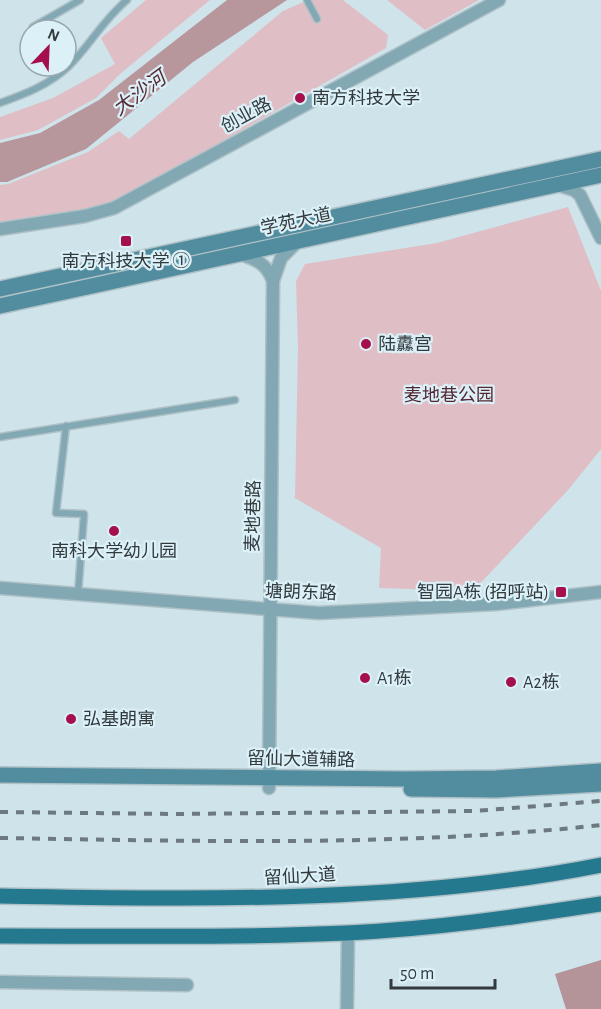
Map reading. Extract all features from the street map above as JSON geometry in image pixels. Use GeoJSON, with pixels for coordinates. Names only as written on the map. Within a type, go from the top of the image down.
{"type":"FeatureCollection","features":[{"type":"Feature","properties":{"kind":"main road","name":"学苑大道"},"geometry":{"type":"LineString","coordinates":[[0,289],[601,159]]}},
{"type":"Feature","properties":{"kind":"main road","name":"学苑大道"},"geometry":{"type":"LineString","coordinates":[[0,306],[598,175]]}},
{"type":"Feature","properties":{"kind":"main road","name":"留仙大道辅路"},"geometry":{"type":"LineString","coordinates":[[0,785],[496,778],[601,771]]}},
{"type":"Feature","properties":{"kind":"main road","name":"留仙大道辅路"},"geometry":{"type":"LineString","coordinates":[[0,775],[496,790],[601,784]]}},
{"type":"Feature","properties":{"kind":"main road","name":"留仙大道"},"geometry":{"type":"LineString","coordinates":[[0,896],[181,899],[310,896],[490,882],[601,865]]}},
{"type":"Feature","properties":{"kind":"main road"},"geometry":{"type":"LineString","coordinates":[[0,936],[348,933],[443,925],[601,904]]}},
{"type":"Feature","properties":{"kind":"street","name":"创业路"},"geometry":{"type":"LineString","coordinates":[[0,229],[85,216],[114,208],[499,0]]}},
{"type":"Feature","properties":{"kind":"street"},"geometry":{"type":"LineString","coordinates":[[585,201],[587,188],[598,175]]}},
{"type":"Feature","properties":{"kind":"street"},"geometry":{"type":"LineString","coordinates":[[556,184],[574,190],[585,201],[601,237]]}},
{"type":"Feature","properties":{"kind":"street","name":"麦地巷路"},"geometry":{"type":"LineString","coordinates":[[269,783],[273,281],[281,258],[298,241]]}},
{"type":"Feature","properties":{"kind":"street"},"geometry":{"type":"LineString","coordinates":[[240,254],[263,264],[270,272],[273,281]]}},
{"type":"Feature","properties":{"kind":"street","name":"塘朗东路"},"geometry":{"type":"LineString","coordinates":[[0,588],[319,613],[496,604],[601,592]]}},
{"type":"Feature","properties":{"kind":"street"},"geometry":{"type":"LineString","coordinates":[[347,1009],[348,933]]}},
{"type":"Feature","properties":{"kind":"street"},"geometry":{"type":"LineString","coordinates":[[0,982],[187,985]]}},
{"type":"Feature","properties":{"kind":"lane"},"geometry":{"type":"LineString","coordinates":[[49,18],[80,0]]}},
{"type":"Feature","properties":{"kind":"lane"},"geometry":{"type":"LineString","coordinates":[[0,103],[27,94],[49,82],[69,66],[108,17],[127,0]]}},
{"type":"Feature","properties":{"kind":"lane"},"geometry":{"type":"LineString","coordinates":[[307,0],[317,19]]}},
{"type":"Feature","properties":{"kind":"lane"},"geometry":{"type":"LineString","coordinates":[[0,438],[235,400]]}},
{"type":"Feature","properties":{"kind":"lane"},"geometry":{"type":"LineString","coordinates":[[66,426],[56,513],[84,514],[78,594]]}},
{"type":"Feature","properties":{"kind":"green space"},"geometry":{"type":"Polygon","coordinates":[[[146,0],[210,0],[121,73],[96,98],[38,130],[0,140],[0,117],[53,98],[115,64],[101,38],[146,0]]]}},
{"type":"Feature","properties":{"kind":"green space"},"geometry":{"type":"Polygon","coordinates":[[[308,0],[343,0],[388,35],[386,48],[114,203],[0,225],[0,185],[8,184],[88,152],[119,131],[129,139],[283,11],[308,0]]]}},
{"type":"Feature","properties":{"kind":"green space"},"geometry":{"type":"Polygon","coordinates":[[[387,0],[479,0],[425,30],[387,0]]]}},
{"type":"Feature","properties":{"kind":"green space","name":"麦地巷公园"},"geometry":{"type":"Polygon","coordinates":[[[568,207],[601,291],[601,449],[568,490],[473,591],[379,588],[381,548],[293,497],[295,497],[298,348],[296,281],[305,264],[437,243],[568,207]]]}},
{"type":"Feature","properties":{"kind":"shaded area"},"geometry":{"type":"Polygon","coordinates":[[[601,960],[601,1009],[566,1009],[555,974],[601,960]]]}},
{"type":"Feature","properties":{"kind":"water","name":"大沙河"},"geometry":{"type":"Polygon","coordinates":[[[227,0],[287,0],[193,62],[86,149],[7,182],[0,182],[0,143],[40,133],[99,100],[227,0]]]}},
{"type":"Feature","properties":{"kind":"railway"},"geometry":{"type":"LineString","coordinates":[[0,812],[177,814],[474,811],[601,801]]}},
{"type":"Feature","properties":{"kind":"railway"},"geometry":{"type":"LineString","coordinates":[[0,838],[225,841],[376,840],[451,837],[601,825]]}},
{"type":"Feature","properties":{"kind":"place","name":"南方科技大学"},"geometry":{"type":"Point","coordinates":[300,98]}},
{"type":"Feature","properties":{"kind":"place","name":"南方科技大学 ①"},"geometry":{"type":"Point","coordinates":[126,241]}},
{"type":"Feature","properties":{"kind":"place","name":"陆纛宫"},"geometry":{"type":"Point","coordinates":[366,344]}},
{"type":"Feature","properties":{"kind":"place","name":"南科大学幼儿园"},"geometry":{"type":"Point","coordinates":[114,531]}},
{"type":"Feature","properties":{"kind":"place","name":"智园A栋 (招呼站)"},"geometry":{"type":"Point","coordinates":[561,592]}},
{"type":"Feature","properties":{"kind":"place","name":"A1栋"},"geometry":{"type":"Point","coordinates":[365,678]}},
{"type":"Feature","properties":{"kind":"place","name":"A2栋"},"geometry":{"type":"Point","coordinates":[511,682]}},
{"type":"Feature","properties":{"kind":"place","name":"弘基朗寓"},"geometry":{"type":"Point","coordinates":[71,719]}}]}
